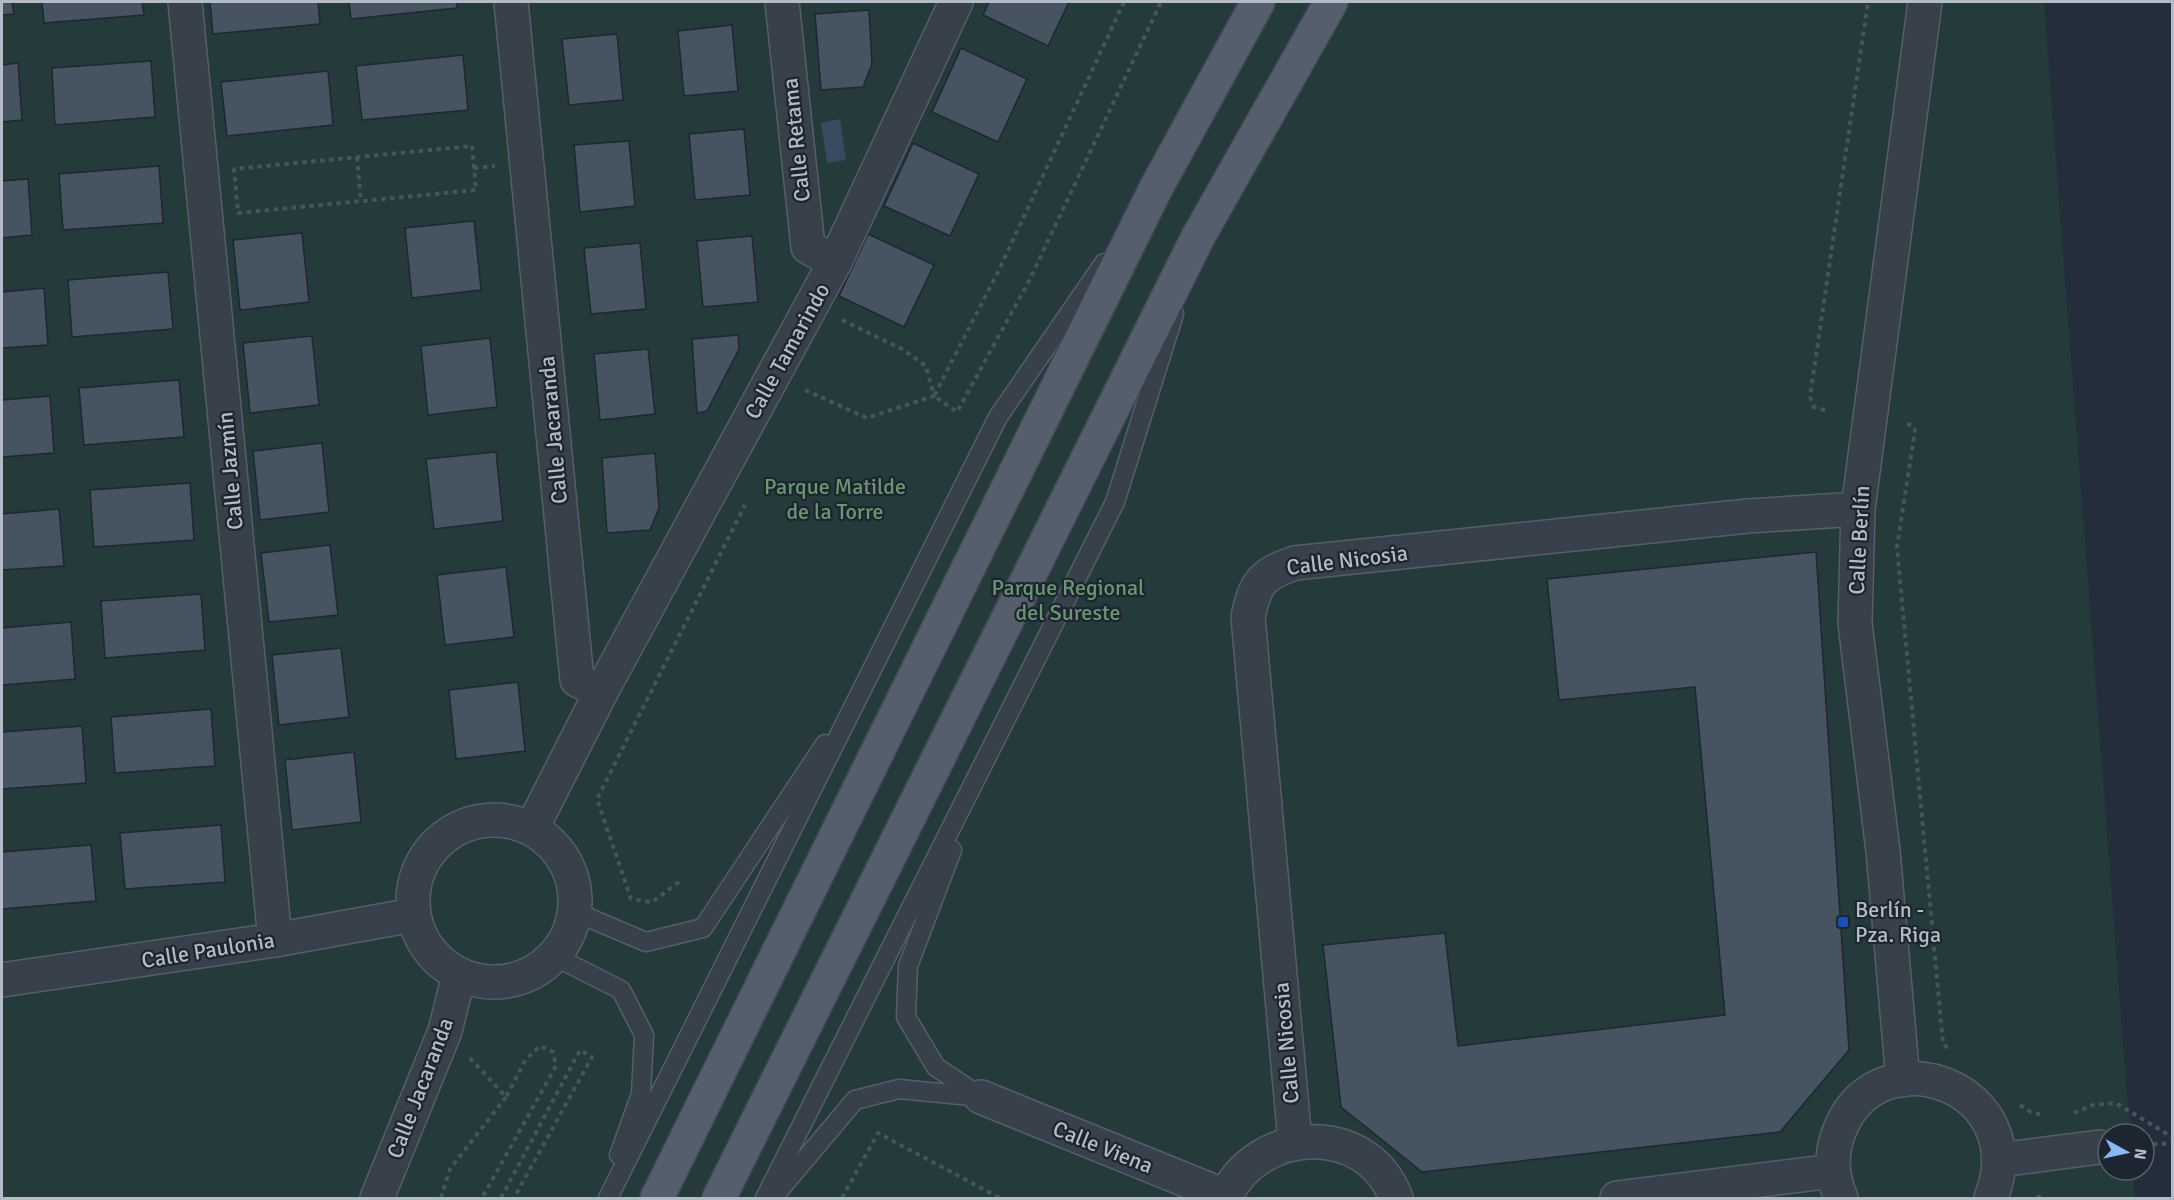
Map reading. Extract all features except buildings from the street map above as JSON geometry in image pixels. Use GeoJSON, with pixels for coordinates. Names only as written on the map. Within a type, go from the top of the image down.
{"type":"FeatureCollection","features":[{"type":"Feature","properties":{"kind":"main road"},"geometry":{"type":"LineString","coordinates":[[657,1198],[1156,188],[1258,2]]}},
{"type":"Feature","properties":{"kind":"main road"},"geometry":{"type":"LineString","coordinates":[[719,1198],[1197,237],[1331,2]]}},
{"type":"Feature","properties":{"kind":"street","name":"Calle Jazmín"},"geometry":{"type":"LineString","coordinates":[[185,2],[275,940]]}},
{"type":"Feature","properties":{"kind":"street","name":"Calle Jacaranda"},"geometry":{"type":"LineString","coordinates":[[511,2],[577,680],[601,692]]}},
{"type":"Feature","properties":{"kind":"street","name":"Calle Retama"},"geometry":{"type":"LineString","coordinates":[[782,2],[808,247],[835,262]]}},
{"type":"Feature","properties":{"kind":"street","name":"Calle Tamarindo"},"geometry":{"type":"LineString","coordinates":[[601,692],[835,262],[956,2]]}},
{"type":"Feature","properties":{"kind":"street","name":"Calle Berlín"},"geometry":{"type":"LineString","coordinates":[[1903,1080],[1882,851],[1855,623],[1858,509],[1925,2]]}},
{"type":"Feature","properties":{"kind":"street","name":"Calle Nicosia"},"geometry":{"type":"LineString","coordinates":[[1295,1142],[1248,617],[1253,594],[1262,579],[1273,570],[1295,564],[1748,516],[1858,509]]}},
{"type":"Feature","properties":{"kind":"street"},"geometry":{"type":"LineString","coordinates":[[532,828],[601,692]]}},
{"type":"Feature","properties":{"kind":"street"},"geometry":{"type":"LineString","coordinates":[[482,820],[508,820],[532,828],[552,844],[567,864],[574,888],[575,912],[568,936],[554,957],[534,973],[510,982],[484,983],[459,975],[432,954],[422,940],[413,915],[413,889],[421,864],[436,843],[457,828],[482,820]]}},
{"type":"Feature","properties":{"kind":"street","name":"Calle Paulonia"},"geometry":{"type":"LineString","coordinates":[[2,980],[275,940],[413,915]]}},
{"type":"Feature","properties":{"kind":"street","name":"Calle Jacaranda"},"geometry":{"type":"LineString","coordinates":[[377,1198],[445,1031],[459,975]]}},
{"type":"Feature","properties":{"kind":"street"},"geometry":{"type":"LineString","coordinates":[[1617,1198],[1837,1185],[1836,1137],[1854,1106],[1882,1086],[1903,1080],[1936,1081],[1954,1088],[1971,1099],[1984,1114],[1994,1131],[1999,1160],[1996,1185],[1991,1198]]}},
{"type":"Feature","properties":{"kind":"street","name":"Calle Viena"},"geometry":{"type":"LineString","coordinates":[[981,1097],[1225,1197]]}},
{"type":"Feature","properties":{"kind":"street"},"geometry":{"type":"LineString","coordinates":[[1225,1197],[1235,1181],[1254,1161],[1278,1147],[1295,1142],[1315,1141],[1354,1151],[1370,1162],[1384,1178],[1396,1198]]}},
{"type":"Feature","properties":{"kind":"street"},"geometry":{"type":"LineString","coordinates":[[1999,1160],[2096,1148]]}},
{"type":"Feature","properties":{"kind":"lane"},"geometry":{"type":"LineString","coordinates":[[608,1198],[870,678],[998,417],[1156,188]]}},
{"type":"Feature","properties":{"kind":"lane"},"geometry":{"type":"LineString","coordinates":[[765,1198],[1115,502],[1197,237]]}},
{"type":"Feature","properties":{"kind":"lane"},"geometry":{"type":"LineString","coordinates":[[575,912],[646,942],[703,928],[870,678]]}},
{"type":"Feature","properties":{"kind":"lane"},"geometry":{"type":"LineString","coordinates":[[981,1097],[936,1067],[906,1017],[908,966],[985,761]]}},
{"type":"Feature","properties":{"kind":"lane"},"geometry":{"type":"LineString","coordinates":[[554,957],[621,990],[644,1035],[641,1094],[603,1198]]}},
{"type":"Feature","properties":{"kind":"lane"},"geometry":{"type":"LineString","coordinates":[[772,1198],[855,1100],[898,1089],[981,1097]]}},
{"type":"Feature","properties":{"kind":"path"},"geometry":{"type":"LineString","coordinates":[[798,400],[804,390],[867,418],[934,396],[998,272],[1124,2]]}},
{"type":"Feature","properties":{"kind":"path"},"geometry":{"type":"LineString","coordinates":[[834,316],[902,349],[926,366],[934,396],[957,412],[1029,281],[1161,2]]}},
{"type":"Feature","properties":{"kind":"path"},"geometry":{"type":"LineString","coordinates":[[1825,410],[1814,407],[1810,397],[1868,2]]}},
{"type":"Feature","properties":{"kind":"path"},"geometry":{"type":"LineString","coordinates":[[472,146],[476,190],[361,201],[238,213],[234,169],[472,146]]}},
{"type":"Feature","properties":{"kind":"path"},"geometry":{"type":"LineString","coordinates":[[357,157],[361,201]]}},
{"type":"Feature","properties":{"kind":"path"},"geometry":{"type":"LineString","coordinates":[[1907,424],[1912,425],[1915,430],[1897,547],[1943,1044],[1951,1051]]}},
{"type":"Feature","properties":{"kind":"path"},"geometry":{"type":"LineString","coordinates":[[679,882],[652,902],[631,899],[597,799],[750,494]]}},
{"type":"Feature","properties":{"kind":"path"},"geometry":{"type":"LineString","coordinates":[[445,1031],[506,1098]]}},
{"type":"Feature","properties":{"kind":"path"},"geometry":{"type":"LineString","coordinates":[[441,1198],[450,1169],[506,1098],[526,1059],[540,1046],[553,1052],[556,1066],[482,1198]]}},
{"type":"Feature","properties":{"kind":"path"},"geometry":{"type":"LineString","coordinates":[[501,1198],[580,1050],[592,1057],[514,1198]]}},
{"type":"Feature","properties":{"kind":"path"},"geometry":{"type":"LineString","coordinates":[[842,1198],[878,1133],[1000,1198]]}},
{"type":"Feature","properties":{"kind":"path"},"geometry":{"type":"LineString","coordinates":[[2156,1144],[2172,1143]]}},
{"type":"Feature","properties":{"kind":"path"},"geometry":{"type":"LineString","coordinates":[[2037,1198],[2044,1194]]}},
{"type":"Feature","properties":{"kind":"green space","name":"Parque Regional del Sureste"},"geometry":{"type":"Polygon","coordinates":[[[2,2],[2044,2],[2129,1122],[2096,1122],[2096,1182],[2134,1182],[2135,1198],[2,1198],[2,2]]]}},
{"type":"Feature","properties":{"kind":"water"},"geometry":{"type":"Polygon","coordinates":[[[840,119],[846,160],[827,163],[821,123],[840,119]]]}},
{"type":"Feature","properties":{"kind":"place","name":"Berlín - Pza. Riga"},"geometry":{"type":"Point","coordinates":[1843,922]}},
{"type":"Feature","properties":{"kind":"park label","name":"Parque Matilde de la Torre"},"geometry":{"type":"Point","coordinates":[835,498]}}]}
